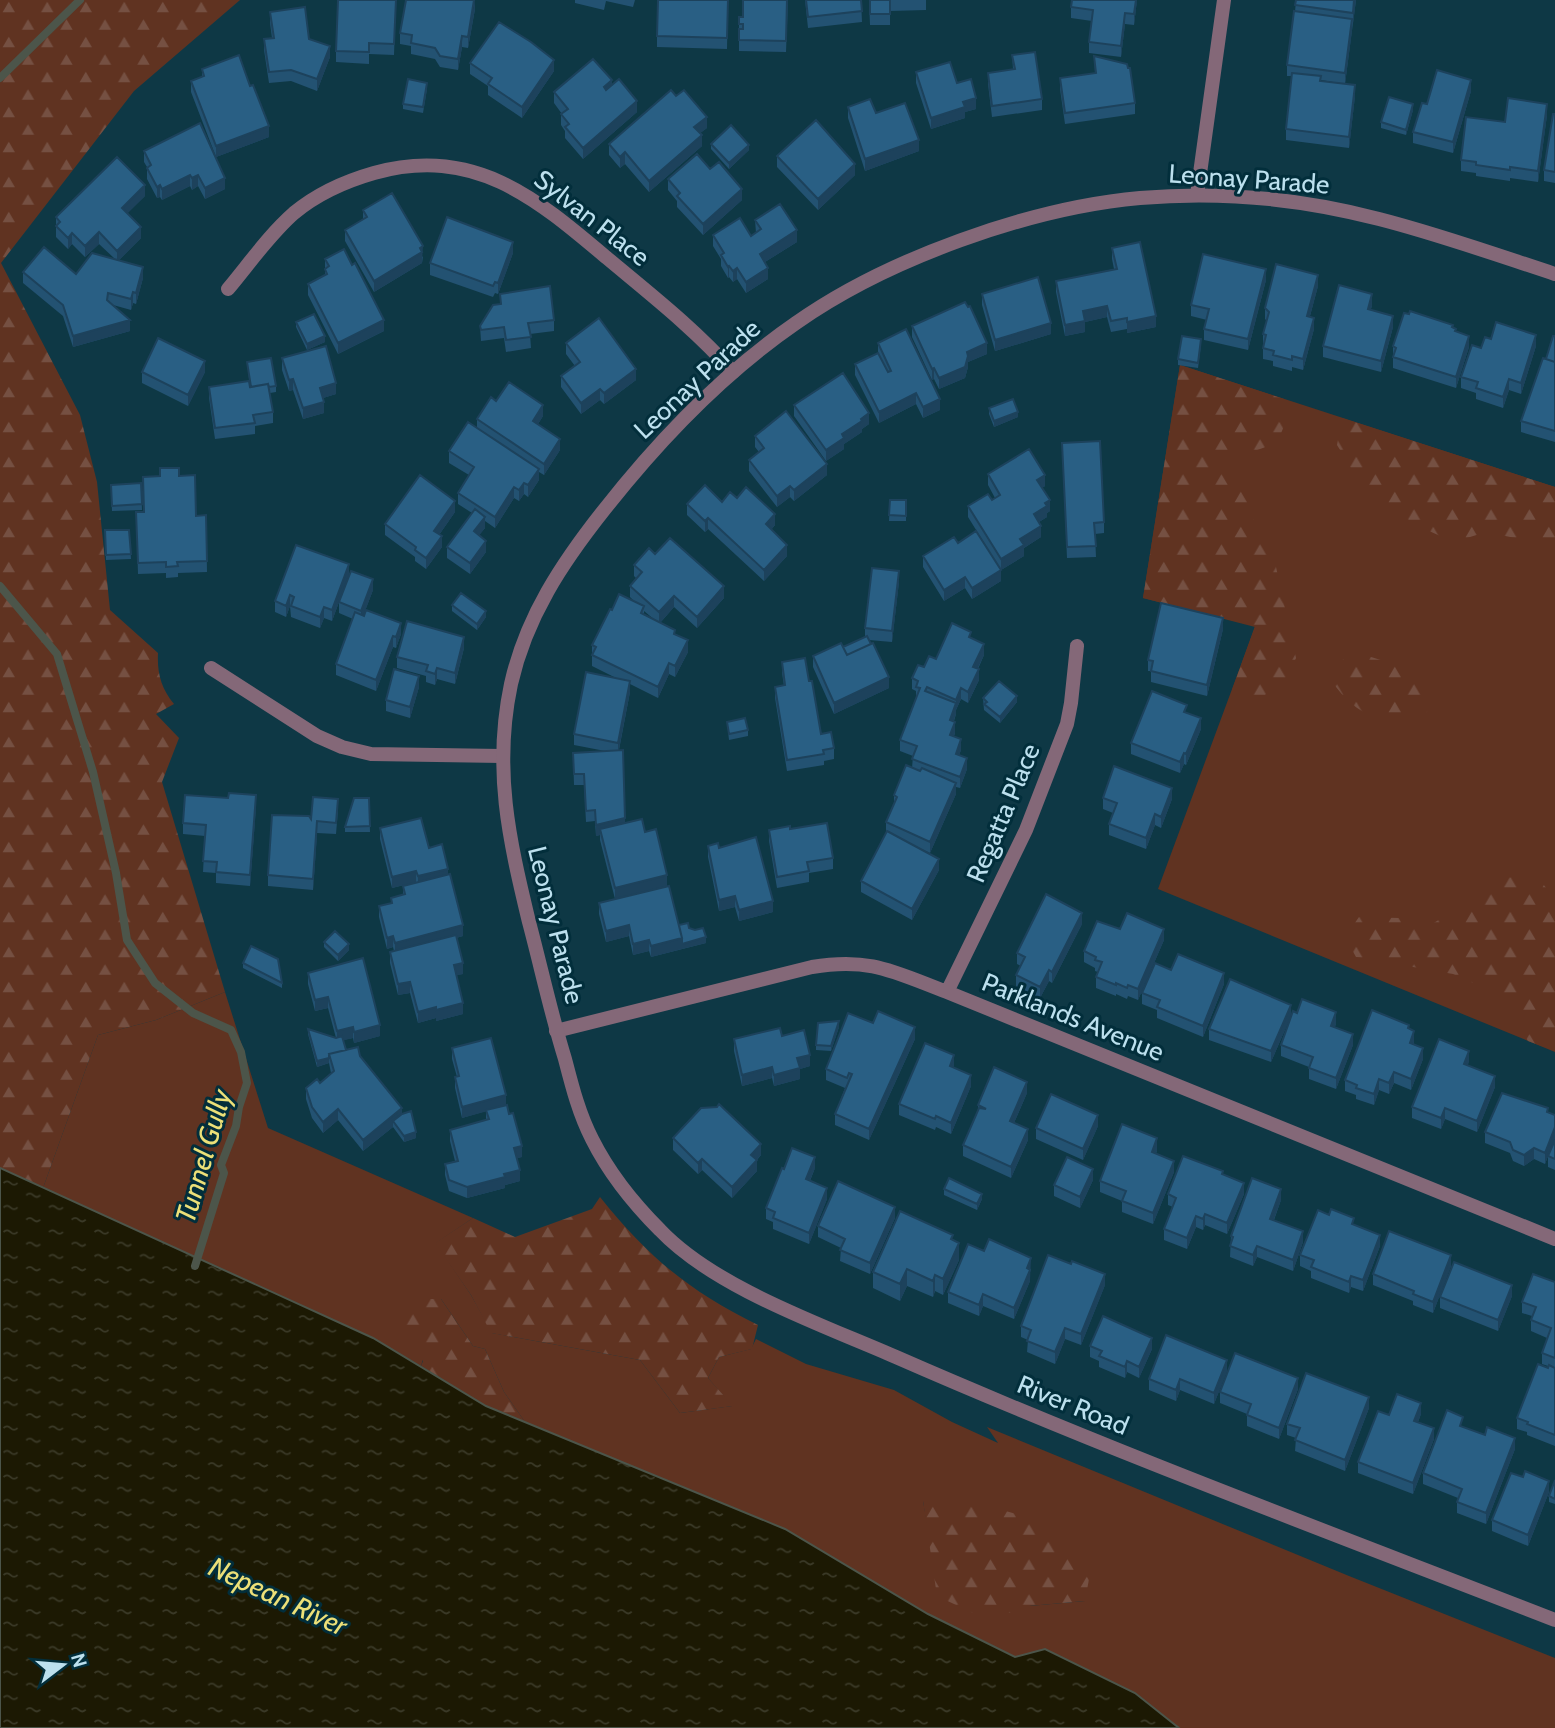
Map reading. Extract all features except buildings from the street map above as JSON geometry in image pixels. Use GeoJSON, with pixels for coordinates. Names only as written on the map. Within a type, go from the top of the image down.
{"type":"FeatureCollection","features":[{"type":"Feature","properties":{"kind":"street"},"geometry":{"type":"LineString","coordinates":[[1197,195],[1224,0]]}},
{"type":"Feature","properties":{"kind":"street","name":"Sylvan Place"},"geometry":{"type":"LineString","coordinates":[[228,289],[279,228],[324,193],[379,172],[402,167],[443,166],[494,178],[547,207],[696,333],[733,372]]}},
{"type":"Feature","properties":{"kind":"street","name":"Leonay Parade"},"geometry":{"type":"LineString","coordinates":[[611,1171],[591,1138],[556,1031],[509,834],[502,756],[508,701],[517,661],[533,617],[564,562],[625,482],[676,426],[733,372],[798,321],[858,286],[925,255],[993,229],[1071,208],[1136,198],[1197,195],[1293,203],[1360,214],[1407,226],[1555,274]]}},
{"type":"Feature","properties":{"kind":"street","name":"Regatta Place"},"geometry":{"type":"LineString","coordinates":[[947,992],[1026,830],[1067,724],[1077,646]]}},
{"type":"Feature","properties":{"kind":"street"},"geometry":{"type":"LineString","coordinates":[[211,668],[317,736],[342,747],[371,754],[502,756]]}},
{"type":"Feature","properties":{"kind":"street","name":"Parklands Avenue"},"geometry":{"type":"LineString","coordinates":[[556,1031],[804,969],[855,963],[880,966],[1555,1240]]}},
{"type":"Feature","properties":{"kind":"street","name":"River Road"},"geometry":{"type":"LineString","coordinates":[[611,1171],[636,1204],[689,1257],[753,1294],[1082,1436],[1555,1620]]}},
{"type":"Feature","properties":{"kind":"green space"},"geometry":{"type":"Polygon","coordinates":[[[0,0],[240,0],[134,91],[1,263],[80,415],[97,482],[110,610],[158,653],[161,680],[174,704],[156,714],[179,738],[162,782],[225,992],[156,1020],[98,1035],[43,1188],[0,1168],[0,0]]]}},
{"type":"Feature","properties":{"kind":"green space"},"geometry":{"type":"Polygon","coordinates":[[[1180,365],[1555,487],[1555,1052],[1158,889],[1255,627],[1143,598],[1180,365]]]}},
{"type":"Feature","properties":{"kind":"green space"},"geometry":{"type":"Polygon","coordinates":[[[1180,365],[1284,399],[1291,409],[1277,443],[1229,460],[1243,487],[1253,519],[1274,540],[1276,567],[1296,658],[1284,685],[1255,700],[1232,690],[1255,626],[1143,598],[1180,365]]]}},
{"type":"Feature","properties":{"kind":"green space"},"geometry":{"type":"Polygon","coordinates":[[[1342,418],[1555,487],[1555,554],[1530,541],[1486,532],[1454,542],[1404,517],[1371,493],[1355,474],[1337,445],[1342,418]]]}},
{"type":"Feature","properties":{"kind":"green space"},"geometry":{"type":"Polygon","coordinates":[[[1348,651],[1389,663],[1428,681],[1427,714],[1394,720],[1384,719],[1366,713],[1350,702],[1331,680],[1348,651]]]}},
{"type":"Feature","properties":{"kind":"green space"},"geometry":{"type":"Polygon","coordinates":[[[1535,874],[1555,899],[1555,1051],[1528,1041],[1496,993],[1453,974],[1356,957],[1345,937],[1359,917],[1399,918],[1432,924],[1475,898],[1498,879],[1535,874]]]}},
{"type":"Feature","properties":{"kind":"green space"},"geometry":{"type":"Polygon","coordinates":[[[225,992],[268,1128],[473,1218],[436,1243],[471,1295],[492,1333],[640,1360],[680,1413],[732,1406],[708,1378],[719,1357],[751,1349],[756,1339],[806,1364],[894,1390],[952,1422],[998,1443],[987,1427],[1555,1658],[1555,1728],[1179,1728],[1135,1693],[1016,1657],[928,1614],[785,1529],[525,1422],[504,1392],[485,1349],[473,1346],[441,1299],[421,1366],[373,1338],[43,1188],[98,1035],[156,1020],[225,992]],[[923,1501],[930,1539],[1029,1606],[1085,1601],[923,1501]]]}},
{"type":"Feature","properties":{"kind":"green space"},"geometry":{"type":"Polygon","coordinates":[[[600,1197],[635,1238],[671,1271],[711,1299],[758,1325],[752,1349],[719,1357],[708,1378],[733,1406],[680,1413],[640,1360],[491,1333],[471,1295],[435,1243],[473,1218],[515,1237],[592,1209],[600,1197]]]}},
{"type":"Feature","properties":{"kind":"green space"},"geometry":{"type":"Polygon","coordinates":[[[416,1299],[441,1299],[473,1346],[485,1349],[504,1392],[525,1422],[486,1406],[421,1366],[423,1361],[402,1319],[416,1299]]]}},
{"type":"Feature","properties":{"kind":"green space"},"geometry":{"type":"Polygon","coordinates":[[[923,1501],[996,1509],[1047,1526],[1066,1539],[1091,1568],[1085,1601],[1029,1606],[988,1620],[937,1596],[923,1501]]]}},
{"type":"Feature","properties":{"kind":"water","name":"Nepean River"},"geometry":{"type":"Polygon","coordinates":[[[0,1168],[373,1338],[486,1406],[785,1529],[928,1614],[1015,1657],[1045,1649],[1135,1693],[1179,1728],[0,1728],[0,1168]]]}},
{"type":"Feature","properties":{"kind":"waterway","name":"Tunnel Gully"},"geometry":{"type":"LineString","coordinates":[[0,78],[80,0]]}},
{"type":"Feature","properties":{"kind":"waterway","name":"Tunnel Gully"},"geometry":{"type":"LineString","coordinates":[[0,586],[57,654],[93,772],[116,873],[127,940],[155,983],[193,1013],[231,1030],[241,1052],[247,1083],[236,1126],[221,1165],[224,1173],[195,1266]]}}]}
